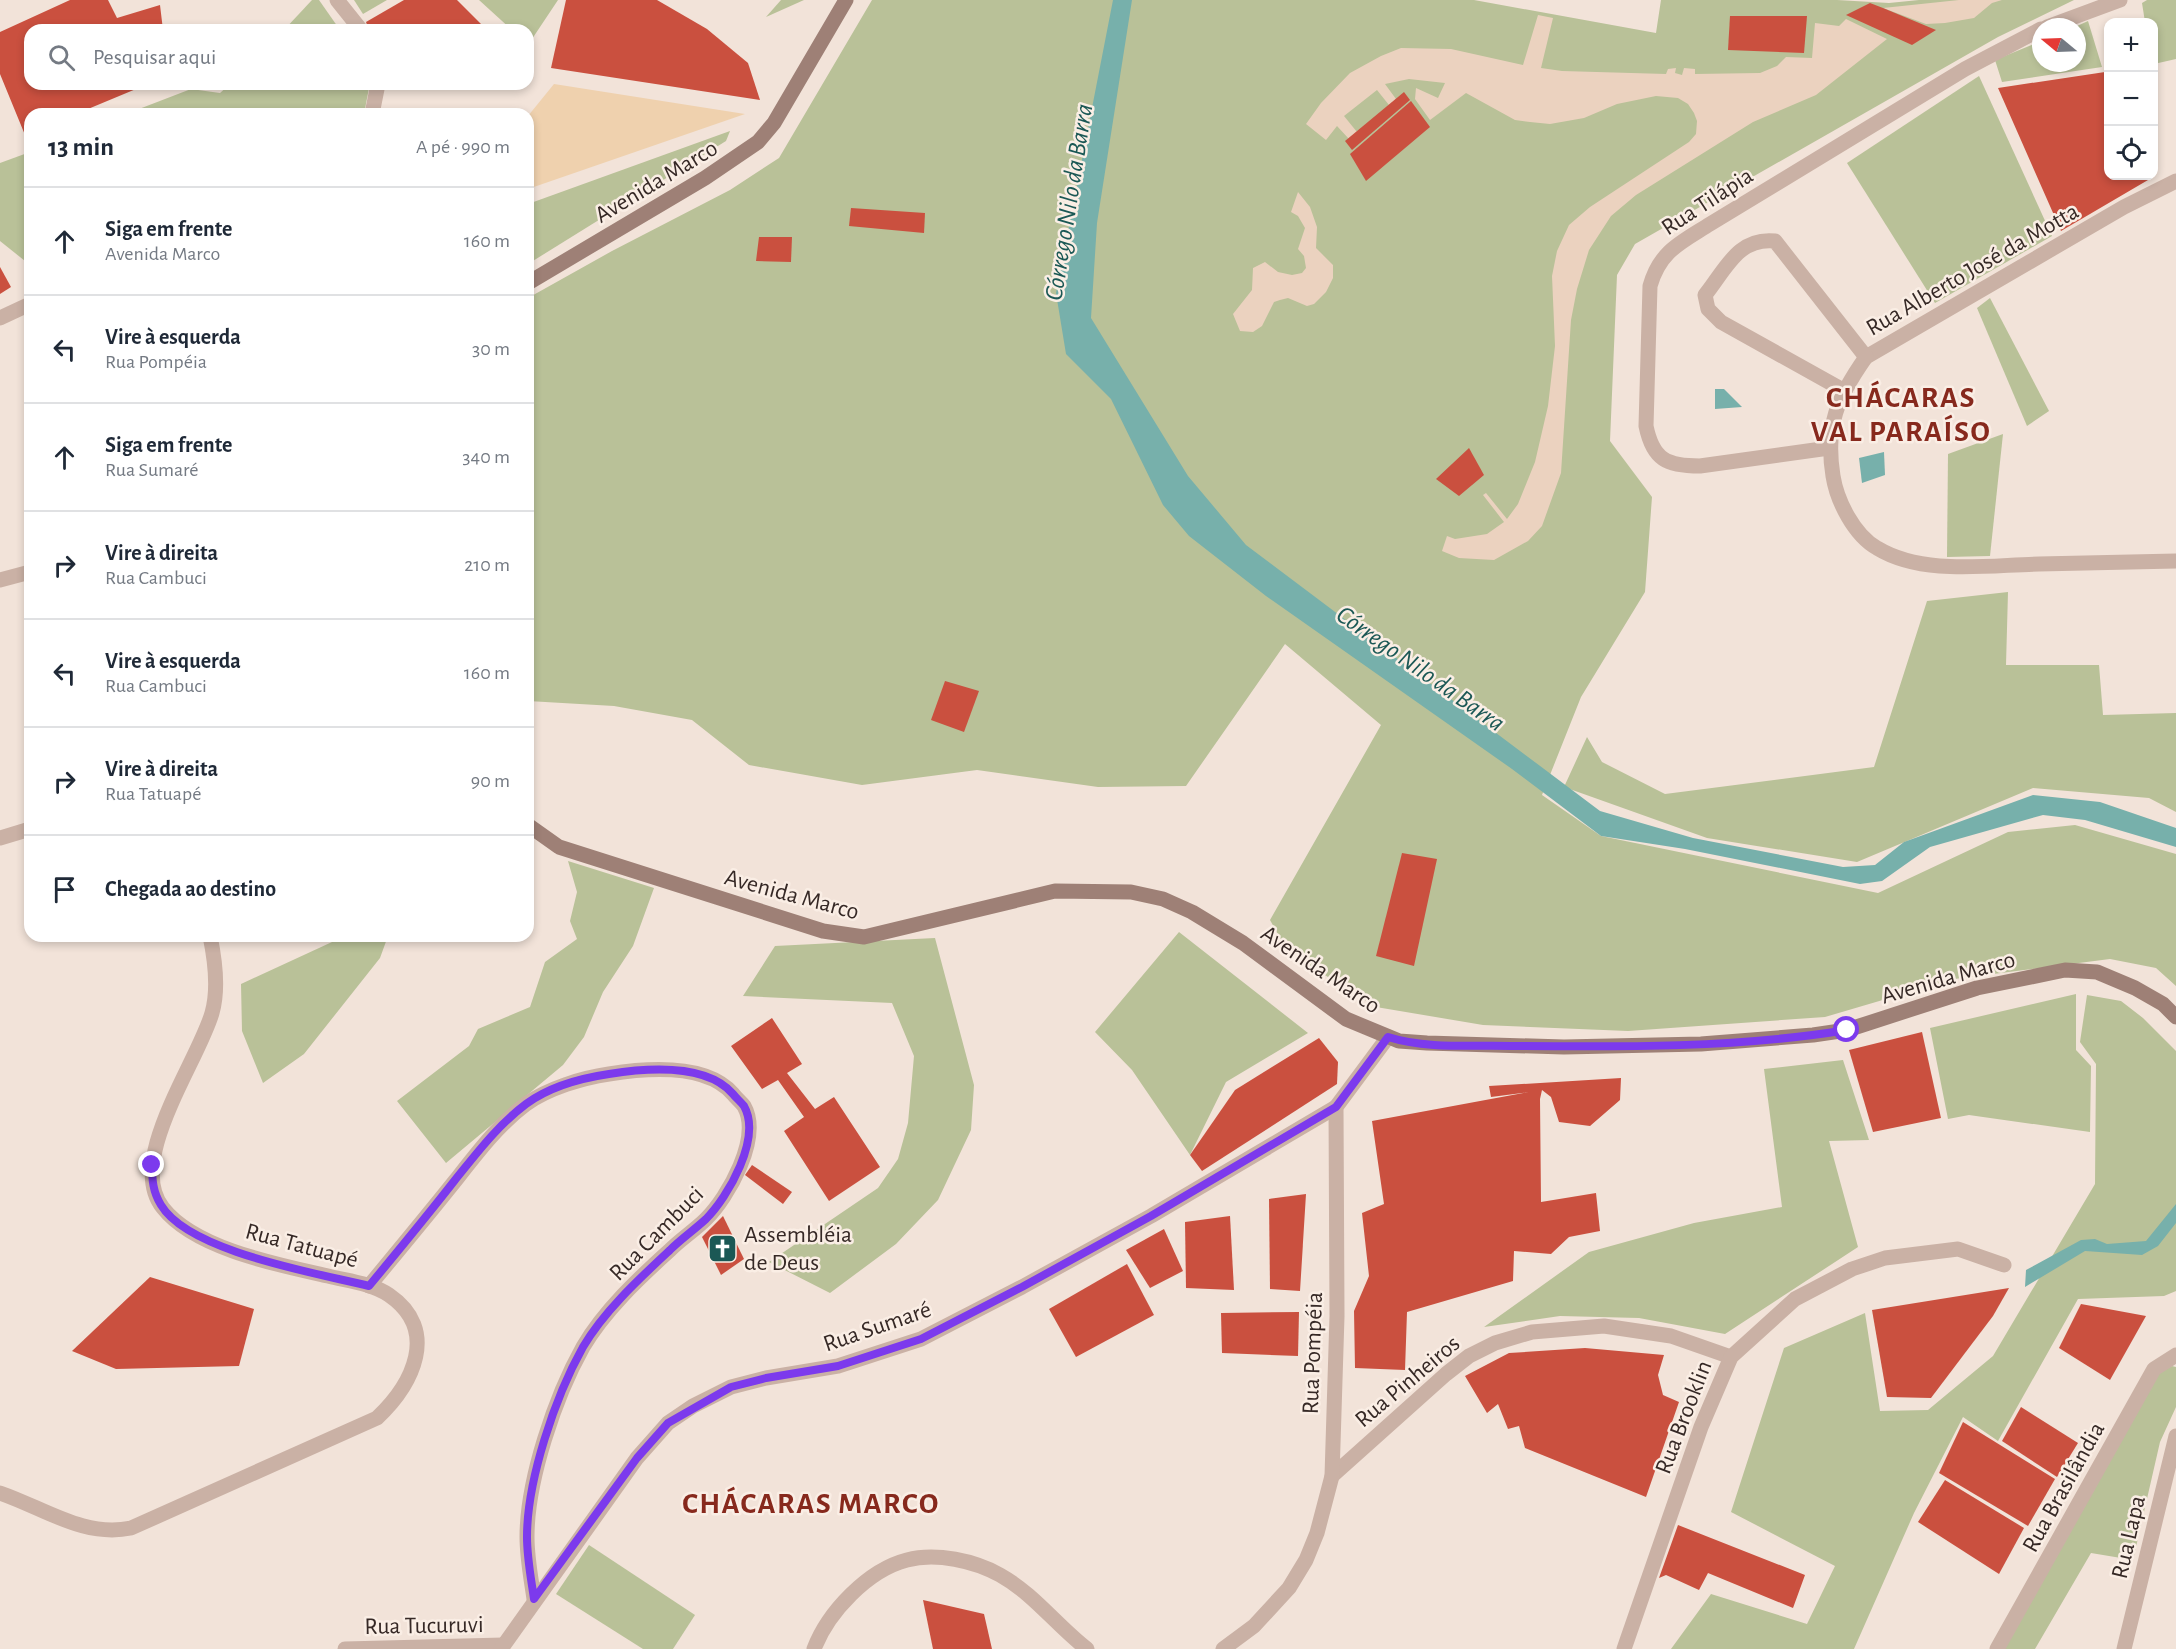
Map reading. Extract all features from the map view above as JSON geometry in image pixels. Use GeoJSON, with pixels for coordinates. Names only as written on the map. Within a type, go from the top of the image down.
{"type":"FeatureCollection","features":[{"type":"Feature","properties":{"kind":"main road","name":"Avenida Marco"},"geometry":{"type":"LineString","coordinates":[[534,280],[737,159],[758,142],[789,97],[846,0]]}},
{"type":"Feature","properties":{"kind":"main road","name":"Avenida Marco"},"geometry":{"type":"LineString","coordinates":[[534,829],[559,847],[823,931],[864,937],[1055,891],[1131,892],[1162,899],[1192,912],[1243,943],[1346,1019],[1388,1037],[1427,1043],[1564,1047],[1701,1044],[1813,1035],[1847,1030],[1977,988],[2065,970],[2097,972],[2135,988],[2163,1004],[2176,1017]]}},
{"type":"Feature","properties":{"kind":"street"},"geometry":{"type":"LineString","coordinates":[[337,0],[356,24]]}},
{"type":"Feature","properties":{"kind":"street"},"geometry":{"type":"LineString","coordinates":[[2071,18],[2120,0]]}},
{"type":"Feature","properties":{"kind":"street","name":"Rua Tilápia"},"geometry":{"type":"LineString","coordinates":[[1829,448],[1700,466],[1680,466],[1659,456],[1650,445],[1646,426],[1650,286],[1655,268],[1670,250],[1719,218],[1965,69],[2032,34]]}},
{"type":"Feature","properties":{"kind":"street"},"geometry":{"type":"LineString","coordinates":[[373,108],[377,90]]}},
{"type":"Feature","properties":{"kind":"street","name":"Rua Alberto José da Motta"},"geometry":{"type":"LineString","coordinates":[[2176,181],[2124,207],[1866,357],[1843,390],[1832,425],[1829,448],[1836,492],[1856,529],[1876,548],[1911,562],[1951,566],[2176,561]]}},
{"type":"Feature","properties":{"kind":"street"},"geometry":{"type":"LineString","coordinates":[[1843,390],[1721,321],[1708,309],[1705,295],[1744,245],[1759,239],[1775,241],[1866,357]]}},
{"type":"Feature","properties":{"kind":"street"},"geometry":{"type":"LineString","coordinates":[[0,318],[24,307]]}},
{"type":"Feature","properties":{"kind":"street"},"geometry":{"type":"LineString","coordinates":[[0,580],[24,574]]}},
{"type":"Feature","properties":{"kind":"street"},"geometry":{"type":"LineString","coordinates":[[0,838],[24,831]]}},
{"type":"Feature","properties":{"kind":"street","name":"Rua Tatuapé"},"geometry":{"type":"LineString","coordinates":[[0,1493],[91,1529],[112,1532],[131,1528],[377,1418],[403,1391],[412,1374],[417,1352],[415,1328],[406,1311],[389,1295],[369,1286],[303,1270],[200,1238],[178,1224],[162,1207],[152,1188],[152,1165],[165,1121],[212,1012],[214,957],[211,942]]}},
{"type":"Feature","properties":{"kind":"street"},"geometry":{"type":"LineString","coordinates":[[1336,1107],[1388,1037]]}},
{"type":"Feature","properties":{"kind":"street","name":"Rua Cambuci"},"geometry":{"type":"LineString","coordinates":[[369,1286],[497,1130],[528,1103],[564,1085],[607,1074],[650,1069],[678,1072],[705,1076],[726,1086],[744,1107],[749,1126],[747,1144],[738,1170],[722,1199],[706,1219],[669,1250],[608,1314],[583,1347],[557,1406],[539,1463],[527,1535],[528,1566],[534,1599]]}},
{"type":"Feature","properties":{"kind":"street","name":"Rua Pompéia"},"geometry":{"type":"LineString","coordinates":[[1223,1649],[1254,1626],[1288,1588],[1306,1560],[1317,1533],[1332,1476],[1337,1316],[1336,1107]]}},
{"type":"Feature","properties":{"kind":"street","name":"Rua Sumaré"},"geometry":{"type":"LineString","coordinates":[[502,1647],[534,1599],[652,1438],[668,1423],[693,1406],[731,1387],[766,1378],[838,1366],[921,1339],[1022,1287],[1141,1221],[1336,1107]]}},
{"type":"Feature","properties":{"kind":"street","name":"Rua Brooklin"},"geometry":{"type":"LineString","coordinates":[[1624,1649],[1701,1427],[1731,1357],[1795,1299],[1852,1269],[1885,1258],[1958,1249],[2004,1265]]}},
{"type":"Feature","properties":{"kind":"street","name":"Rua Pinheiros"},"geometry":{"type":"LineString","coordinates":[[1332,1476],[1399,1413],[1469,1356],[1496,1343],[1532,1332],[1580,1326],[1604,1326],[1671,1336],[1731,1357]]}},
{"type":"Feature","properties":{"kind":"street","name":"Rua Brasilândia"},"geometry":{"type":"LineString","coordinates":[[1997,1649],[2154,1370],[2176,1355]]}},
{"type":"Feature","properties":{"kind":"street","name":"Rua Lapa"},"geometry":{"type":"LineString","coordinates":[[2124,1649],[2176,1436]]}},
{"type":"Feature","properties":{"kind":"street"},"geometry":{"type":"LineString","coordinates":[[814,1649],[833,1614],[859,1588],[879,1573],[907,1560],[942,1558],[964,1562],[999,1575],[1031,1597],[1087,1649]]}},
{"type":"Feature","properties":{"kind":"street","name":"Rua Tucuruvi"},"geometry":{"type":"LineString","coordinates":[[345,1649],[502,1647]]}},
{"type":"Feature","properties":{"kind":"green space"},"geometry":{"type":"Polygon","coordinates":[[[312,0],[319,0],[336,24],[290,24],[312,0]]]}},
{"type":"Feature","properties":{"kind":"green space"},"geometry":{"type":"Polygon","coordinates":[[[354,0],[387,0],[363,14],[354,0]]]}},
{"type":"Feature","properties":{"kind":"green space"},"geometry":{"type":"Polygon","coordinates":[[[479,0],[558,0],[534,36],[534,24],[505,24],[479,0]]]}},
{"type":"Feature","properties":{"kind":"green space"},"geometry":{"type":"Polygon","coordinates":[[[781,0],[804,0],[766,17],[781,0]]]}},
{"type":"Feature","properties":{"kind":"green space"},"geometry":{"type":"Polygon","coordinates":[[[872,0],[1474,0],[1656,33],[1661,0],[1837,0],[1889,3],[1919,0],[2074,0],[2037,18],[2032,18],[2032,20],[1998,37],[1635,244],[1617,275],[1610,441],[1652,497],[1645,592],[1581,697],[1542,795],[1601,836],[1878,893],[2008,832],[2075,825],[2176,854],[2176,986],[2156,968],[2110,959],[1954,979],[1825,1017],[1628,1031],[1483,1025],[1376,1007],[1288,952],[1270,920],[1381,725],[1285,644],[1186,786],[1098,787],[977,770],[862,785],[749,765],[692,720],[614,706],[534,701],[534,295],[730,190],[779,158],[872,0]]]}},
{"type":"Feature","properties":{"kind":"green space"},"geometry":{"type":"Polygon","coordinates":[[[2147,0],[2176,0],[2176,59],[2158,63],[2158,18],[2144,18],[2142,3],[2147,0]]]}},
{"type":"Feature","properties":{"kind":"green space"},"geometry":{"type":"Polygon","coordinates":[[[2088,21],[2102,67],[2086,69],[2086,22],[2088,21]]]}},
{"type":"Feature","properties":{"kind":"green space"},"geometry":{"type":"Polygon","coordinates":[[[2032,45],[2032,72],[2069,72],[2002,82],[1995,60],[2032,45]]]}},
{"type":"Feature","properties":{"kind":"green space"},"geometry":{"type":"Polygon","coordinates":[[[1979,76],[2052,236],[1935,303],[1847,163],[1979,76]]]}},
{"type":"Feature","properties":{"kind":"green space"},"geometry":{"type":"Polygon","coordinates":[[[188,90],[220,93],[223,90],[369,90],[365,108],[142,108],[188,90]]]}},
{"type":"Feature","properties":{"kind":"green space"},"geometry":{"type":"Polygon","coordinates":[[[730,131],[726,141],[534,260],[534,202],[730,131]]]}},
{"type":"Feature","properties":{"kind":"green space"},"geometry":{"type":"Polygon","coordinates":[[[24,154],[24,260],[0,241],[0,163],[24,154]]]}},
{"type":"Feature","properties":{"kind":"green space"},"geometry":{"type":"Polygon","coordinates":[[[1990,298],[2049,411],[2027,426],[1977,308],[1990,298]]]}},
{"type":"Feature","properties":{"kind":"green space"},"geometry":{"type":"Polygon","coordinates":[[[2003,434],[1990,556],[1947,557],[1948,454],[2003,434]]]}},
{"type":"Feature","properties":{"kind":"green space"},"geometry":{"type":"Polygon","coordinates":[[[2008,592],[2006,665],[2099,665],[2103,715],[2176,713],[2176,812],[2149,798],[2033,788],[1857,862],[1707,838],[1564,787],[1587,737],[1602,762],[1665,794],[1874,767],[1927,601],[2008,592]]]}},
{"type":"Feature","properties":{"kind":"green space"},"geometry":{"type":"Polygon","coordinates":[[[568,861],[654,888],[633,946],[603,992],[584,1037],[563,1065],[446,1163],[397,1101],[469,1046],[478,1029],[530,1007],[545,962],[577,939],[570,921],[577,892],[568,861]]]}},
{"type":"Feature","properties":{"kind":"green space"},"geometry":{"type":"Polygon","coordinates":[[[1179,932],[1308,1033],[1226,1082],[1190,1155],[1132,1070],[1095,1032],[1179,932]]]}},
{"type":"Feature","properties":{"kind":"green space"},"geometry":{"type":"Polygon","coordinates":[[[935,938],[974,1085],[971,1130],[938,1200],[896,1244],[830,1293],[769,1262],[878,1188],[898,1159],[908,1123],[914,1056],[892,1003],[743,996],[775,946],[935,938]]]}},
{"type":"Feature","properties":{"kind":"green space"},"geometry":{"type":"Polygon","coordinates":[[[332,942],[386,942],[380,958],[304,1054],[263,1083],[242,1031],[241,984],[332,942]]]}},
{"type":"Feature","properties":{"kind":"green space"},"geometry":{"type":"Polygon","coordinates":[[[2076,994],[2076,1050],[2091,1066],[2090,1132],[1969,1115],[1948,1119],[1930,1028],[2076,994]]]}},
{"type":"Feature","properties":{"kind":"green space"},"geometry":{"type":"Polygon","coordinates":[[[2087,995],[2121,1001],[2143,1018],[2176,1051],[2176,1291],[2164,1296],[2078,1299],[1998,1441],[1963,1417],[1914,1513],[1854,1649],[1671,1649],[1711,1594],[1807,1624],[1835,1566],[1731,1512],[1784,1348],[1865,1313],[1880,1411],[1928,1410],[1993,1356],[2095,1184],[2096,1064],[2080,1042],[2087,995]]]}},
{"type":"Feature","properties":{"kind":"green space"},"geometry":{"type":"Polygon","coordinates":[[[1843,1060],[1869,1140],[1829,1141],[1858,1247],[1725,1334],[1639,1318],[1560,1316],[1484,1327],[1589,1252],[1694,1223],[1782,1207],[1764,1069],[1843,1060]]]}},
{"type":"Feature","properties":{"kind":"green space"},"geometry":{"type":"Polygon","coordinates":[[[2172,1366],[2176,1367],[2176,1407],[2160,1442],[2133,1560],[2091,1553],[2035,1649],[2001,1649],[2156,1374],[2172,1366]]]}},
{"type":"Feature","properties":{"kind":"green space"},"geometry":{"type":"Polygon","coordinates":[[[589,1545],[695,1615],[673,1649],[643,1649],[556,1594],[589,1545]]]}},
{"type":"Feature","properties":{"kind":"sand"},"geometry":{"type":"Polygon","coordinates":[[[554,84],[745,114],[534,187],[534,109],[554,84]]]}},
{"type":"Feature","properties":{"kind":"shaded area"},"geometry":{"type":"Polygon","coordinates":[[[1959,0],[2002,0],[1992,3],[1974,18],[1945,23],[1926,24],[1883,8],[1959,0]]]}},
{"type":"Feature","properties":{"kind":"shaded area"},"geometry":{"type":"Polygon","coordinates":[[[1538,15],[1553,18],[1541,68],[1562,71],[1666,74],[1668,69],[1676,68],[1675,73],[1682,75],[1684,68],[1695,69],[1695,74],[1760,73],[1777,66],[1786,57],[1812,58],[1815,23],[1839,26],[1846,19],[1887,39],[1816,95],[1753,122],[1636,195],[1611,216],[1589,250],[1577,289],[1571,320],[1561,473],[1542,526],[1528,541],[1494,560],[1459,558],[1442,551],[1447,536],[1455,539],[1487,534],[1504,522],[1483,495],[1486,493],[1507,519],[1518,504],[1535,462],[1548,406],[1555,346],[1552,276],[1557,251],[1569,225],[1590,207],[1689,142],[1696,134],[1697,121],[1688,104],[1678,98],[1656,96],[1617,104],[1584,118],[1550,124],[1530,122],[1515,120],[1466,93],[1430,120],[1415,99],[1416,88],[1438,98],[1445,83],[1409,79],[1385,84],[1396,99],[1389,105],[1377,90],[1344,116],[1357,132],[1349,139],[1337,126],[1326,140],[1306,124],[1321,103],[1350,73],[1401,48],[1451,49],[1523,65],[1538,15]]]}},
{"type":"Feature","properties":{"kind":"shaded area"},"geometry":{"type":"Polygon","coordinates":[[[1298,192],[1310,207],[1317,227],[1316,248],[1333,265],[1333,278],[1326,292],[1314,304],[1307,306],[1288,298],[1274,302],[1262,326],[1253,332],[1240,331],[1233,314],[1252,290],[1253,268],[1265,262],[1278,272],[1292,275],[1302,273],[1306,268],[1304,256],[1298,249],[1305,228],[1298,216],[1291,212],[1298,192]]]}},
{"type":"Feature","properties":{"kind":"water"},"geometry":{"type":"Polygon","coordinates":[[[1113,0],[1132,0],[1097,223],[1091,318],[1188,476],[1246,545],[1600,811],[1693,838],[1843,867],[1875,865],[1904,842],[2033,795],[2100,802],[2176,828],[2176,847],[2085,820],[2043,815],[1930,847],[1882,881],[1860,884],[1685,849],[1601,836],[1512,769],[1266,596],[1189,536],[1163,505],[1111,399],[1066,354],[1056,293],[1113,0]]]}},
{"type":"Feature","properties":{"kind":"water"},"geometry":{"type":"Polygon","coordinates":[[[1715,389],[1724,389],[1742,407],[1715,409],[1715,389]]]}},
{"type":"Feature","properties":{"kind":"water"},"geometry":{"type":"Polygon","coordinates":[[[1884,452],[1885,475],[1862,483],[1859,458],[1884,452]]]}},
{"type":"Feature","properties":{"kind":"water"},"geometry":{"type":"Polygon","coordinates":[[[2176,1204],[2176,1223],[2158,1246],[2142,1255],[2085,1251],[2025,1287],[2026,1270],[2081,1240],[2095,1239],[2107,1244],[2146,1241],[2176,1204]]]}},
{"type":"Feature","properties":{"kind":"building"},"geometry":{"type":"Polygon","coordinates":[[[70,0],[108,0],[117,18],[160,5],[162,24],[24,24],[24,90],[134,90],[90,108],[24,108],[24,133],[0,74],[0,32],[70,0]]]}},
{"type":"Feature","properties":{"kind":"building"},"geometry":{"type":"Polygon","coordinates":[[[404,0],[457,0],[481,24],[367,24],[366,22],[404,0]]]}},
{"type":"Feature","properties":{"kind":"building"},"geometry":{"type":"Polygon","coordinates":[[[566,0],[657,0],[707,29],[748,63],[760,100],[551,68],[566,0]]]}},
{"type":"Feature","properties":{"kind":"building"},"geometry":{"type":"Polygon","coordinates":[[[1870,3],[1936,30],[1912,45],[1846,15],[1870,3]]]}},
{"type":"Feature","properties":{"kind":"building"},"geometry":{"type":"Polygon","coordinates":[[[1730,16],[1807,16],[1804,53],[1728,50],[1730,16]]]}},
{"type":"Feature","properties":{"kind":"building"},"geometry":{"type":"Polygon","coordinates":[[[2104,72],[2104,180],[2148,180],[2061,231],[1998,88],[2104,72]]]}},
{"type":"Feature","properties":{"kind":"building"},"geometry":{"type":"Polygon","coordinates":[[[1404,92],[1410,100],[1352,150],[1345,141],[1404,92]]]}},
{"type":"Feature","properties":{"kind":"building"},"geometry":{"type":"Polygon","coordinates":[[[1411,101],[1430,127],[1366,181],[1350,154],[1411,101]]]}},
{"type":"Feature","properties":{"kind":"building"},"geometry":{"type":"Polygon","coordinates":[[[851,208],[925,213],[924,233],[849,226],[851,208]]]}},
{"type":"Feature","properties":{"kind":"building"},"geometry":{"type":"Polygon","coordinates":[[[759,237],[792,237],[791,262],[756,261],[759,237]]]}},
{"type":"Feature","properties":{"kind":"building"},"geometry":{"type":"Polygon","coordinates":[[[0,267],[11,287],[0,294],[0,267]]]}},
{"type":"Feature","properties":{"kind":"building"},"geometry":{"type":"Polygon","coordinates":[[[1469,448],[1484,475],[1459,496],[1436,479],[1469,448]]]}},
{"type":"Feature","properties":{"kind":"building"},"geometry":{"type":"Polygon","coordinates":[[[945,681],[979,691],[964,732],[931,720],[945,681]]]}},
{"type":"Feature","properties":{"kind":"building"},"geometry":{"type":"Polygon","coordinates":[[[1402,853],[1437,859],[1414,966],[1376,956],[1402,853]]]}},
{"type":"Feature","properties":{"kind":"building"},"geometry":{"type":"Polygon","coordinates":[[[772,1018],[802,1064],[787,1073],[815,1109],[834,1097],[880,1167],[829,1201],[784,1131],[804,1117],[778,1080],[762,1089],[731,1046],[772,1018]]]}},
{"type":"Feature","properties":{"kind":"building"},"geometry":{"type":"Polygon","coordinates":[[[1922,1032],[1941,1118],[1873,1132],[1849,1050],[1922,1032]]]}},
{"type":"Feature","properties":{"kind":"building"},"geometry":{"type":"Polygon","coordinates":[[[1319,1038],[1338,1062],[1337,1084],[1202,1171],[1190,1155],[1235,1090],[1319,1038]]]}},
{"type":"Feature","properties":{"kind":"building"},"geometry":{"type":"Polygon","coordinates":[[[1621,1078],[1620,1100],[1590,1126],[1559,1122],[1551,1097],[1542,1090],[1540,1099],[1541,1202],[1596,1193],[1600,1231],[1569,1237],[1551,1254],[1514,1251],[1513,1281],[1407,1312],[1405,1370],[1355,1368],[1354,1311],[1369,1276],[1362,1213],[1384,1204],[1372,1121],[1529,1092],[1491,1097],[1489,1086],[1621,1078]]]}},
{"type":"Feature","properties":{"kind":"building"},"geometry":{"type":"Polygon","coordinates":[[[752,1165],[792,1192],[783,1204],[745,1175],[752,1165]]]}},
{"type":"Feature","properties":{"kind":"building"},"geometry":{"type":"Polygon","coordinates":[[[1306,1194],[1300,1291],[1270,1289],[1269,1199],[1306,1194]]]}},
{"type":"Feature","properties":{"kind":"building","name":"Assembléia de Deus"},"geometry":{"type":"Polygon","coordinates":[[[723,1216],[744,1259],[721,1275],[702,1237],[723,1216]]]}},
{"type":"Feature","properties":{"kind":"building"},"geometry":{"type":"Polygon","coordinates":[[[1230,1216],[1234,1290],[1186,1288],[1185,1222],[1230,1216]]]}},
{"type":"Feature","properties":{"kind":"building"},"geometry":{"type":"Polygon","coordinates":[[[1164,1229],[1183,1271],[1150,1288],[1126,1250],[1164,1229]]]}},
{"type":"Feature","properties":{"kind":"building"},"geometry":{"type":"Polygon","coordinates":[[[1127,1264],[1154,1315],[1076,1357],[1049,1309],[1127,1264]]]}},
{"type":"Feature","properties":{"kind":"building"},"geometry":{"type":"Polygon","coordinates":[[[150,1277],[254,1309],[239,1366],[116,1369],[72,1351],[150,1277]]]}},
{"type":"Feature","properties":{"kind":"building"},"geometry":{"type":"Polygon","coordinates":[[[2009,1288],[1993,1316],[1931,1398],[1887,1397],[1872,1310],[2009,1288]]]}},
{"type":"Feature","properties":{"kind":"building"},"geometry":{"type":"Polygon","coordinates":[[[2081,1304],[2146,1316],[2110,1380],[2059,1348],[2081,1304]]]}},
{"type":"Feature","properties":{"kind":"building"},"geometry":{"type":"Polygon","coordinates":[[[1299,1312],[1298,1356],[1222,1353],[1221,1313],[1299,1312]]]}},
{"type":"Feature","properties":{"kind":"building"},"geometry":{"type":"Polygon","coordinates":[[[1585,1348],[1664,1355],[1658,1375],[1663,1395],[1679,1402],[1646,1497],[1525,1448],[1519,1426],[1508,1429],[1498,1404],[1487,1413],[1465,1376],[1509,1353],[1585,1348]]]}},
{"type":"Feature","properties":{"kind":"building"},"geometry":{"type":"Polygon","coordinates":[[[2021,1407],[2078,1443],[2057,1477],[2002,1441],[2021,1407]]]}},
{"type":"Feature","properties":{"kind":"building"},"geometry":{"type":"Polygon","coordinates":[[[1963,1422],[2055,1479],[2028,1526],[1939,1473],[1963,1422]]]}},
{"type":"Feature","properties":{"kind":"building"},"geometry":{"type":"Polygon","coordinates":[[[1945,1480],[2024,1528],[1999,1574],[1918,1522],[1945,1480]]]}},
{"type":"Feature","properties":{"kind":"building"},"geometry":{"type":"Polygon","coordinates":[[[1678,1525],[1805,1575],[1793,1608],[1708,1573],[1699,1590],[1666,1575],[1659,1578],[1678,1525]]]}},
{"type":"Feature","properties":{"kind":"building"},"geometry":{"type":"Polygon","coordinates":[[[923,1600],[984,1614],[992,1649],[933,1649],[923,1600]]]}},
{"type":"Feature","properties":{"kind":"place","name":"Assembléia de Deus"},"geometry":{"type":"Point","coordinates":[723,1248]}},
{"type":"Feature","properties":{"kind":"district","name":"CHÁCARAS VAL PARAÍSO"},"geometry":{"type":"Point","coordinates":[1901,414]}},
{"type":"Feature","properties":{"kind":"district","name":"CHÁCARAS MARCO"},"geometry":{"type":"Point","coordinates":[811,1503]}},
{"type":"Feature","properties":{"kind":"route"},"geometry":{"type":"LineString","coordinates":[[152,1165],[152,1188],[162,1207],[178,1224],[200,1238],[222,1247],[369,1286],[497,1130],[528,1103],[564,1085],[607,1074],[650,1069],[705,1076],[726,1086],[744,1107],[749,1126],[747,1144],[738,1170],[722,1199],[706,1219],[669,1250],[608,1314],[583,1347],[557,1406],[539,1463],[530,1505],[527,1535],[528,1566],[534,1599],[652,1438],[668,1423],[693,1406],[731,1387],[766,1378],[838,1366],[921,1339],[1022,1287],[1151,1216],[1336,1107],[1388,1037],[1399,1041],[1427,1043],[1564,1047],[1701,1044],[1847,1030]]}},
{"type":"Feature","properties":{"kind":"water label","name":"Córrego Nilo da Barra"},"geometry":{"type":"Point","coordinates":[1068,202]}},
{"type":"Feature","properties":{"kind":"water label","name":"Córrego Nilo da Barra"},"geometry":{"type":"Point","coordinates":[1421,668]}}]}
